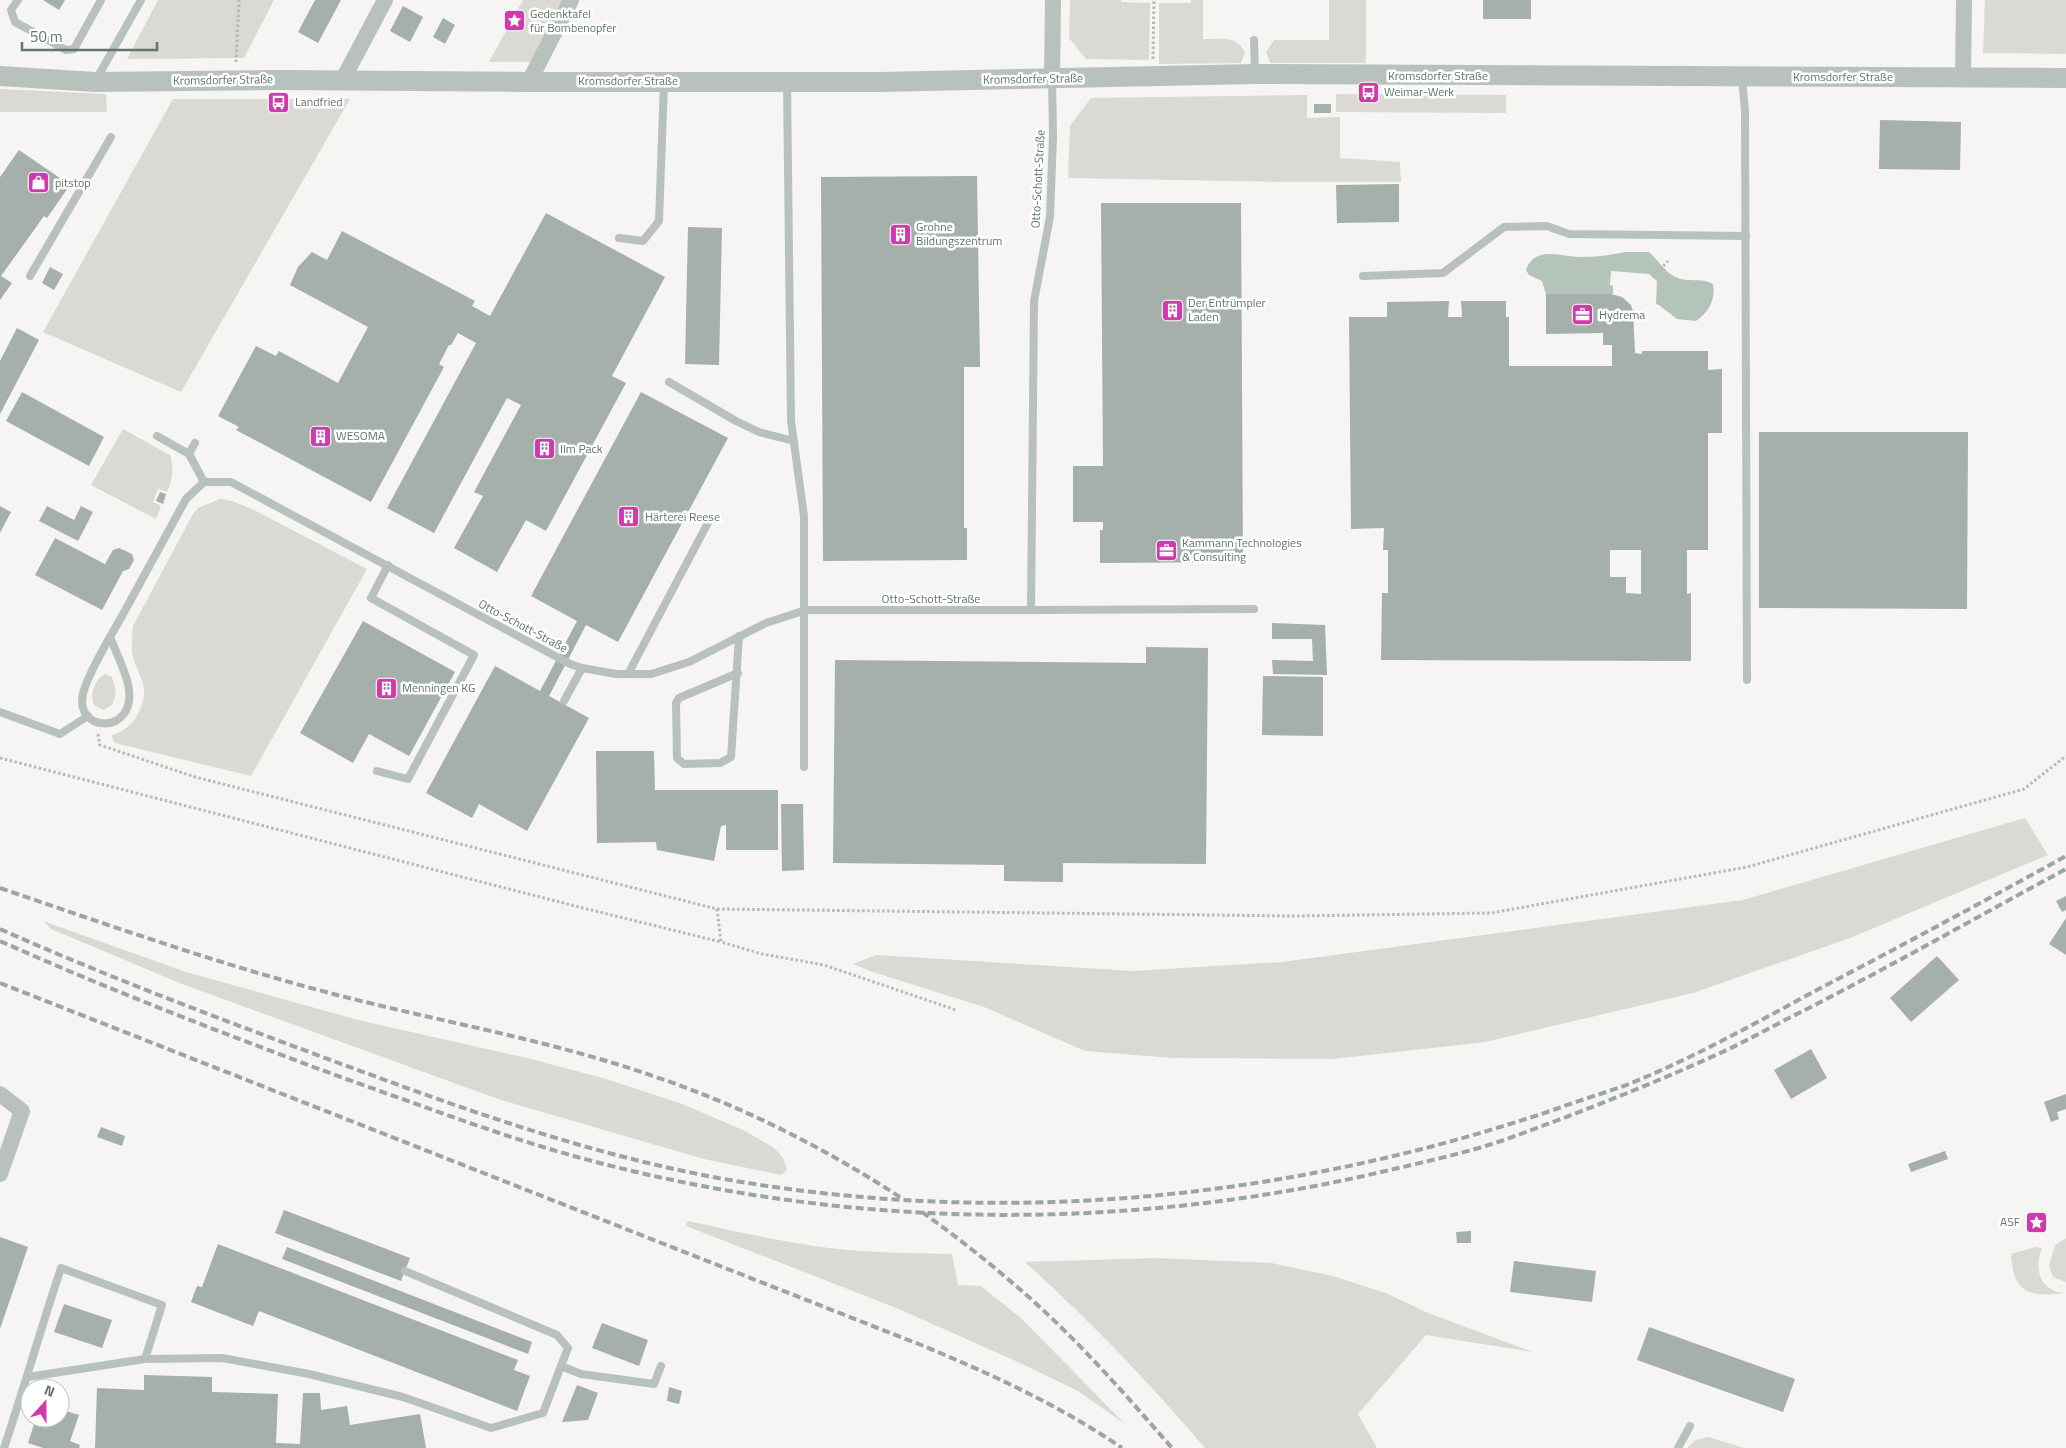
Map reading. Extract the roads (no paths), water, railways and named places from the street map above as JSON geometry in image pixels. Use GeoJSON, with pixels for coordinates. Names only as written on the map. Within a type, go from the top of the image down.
{"type":"FeatureCollection","features":[{"type":"Feature","properties":{"kind":"street"},"geometry":{"type":"LineString","coordinates":[[342,81],[385,0]]}},
{"type":"Feature","properties":{"kind":"street"},"geometry":{"type":"LineString","coordinates":[[529,82],[571,0]]}},
{"type":"Feature","properties":{"kind":"street"},"geometry":{"type":"LineString","coordinates":[[1052,79],[1053,0]]}},
{"type":"Feature","properties":{"kind":"street"},"geometry":{"type":"LineString","coordinates":[[1963,77],[1964,0]]}},
{"type":"Feature","properties":{"kind":"street","name":"Kromsdorfer Straße"},"geometry":{"type":"LineString","coordinates":[[0,76],[96,82],[235,80],[787,81],[1052,79],[1254,74],[2066,78]]}},
{"type":"Feature","properties":{"kind":"street"},"geometry":{"type":"LineString","coordinates":[[0,1094],[22,1111],[0,1174]]}},
{"type":"Feature","properties":{"kind":"lane"},"geometry":{"type":"LineString","coordinates":[[18,0],[11,10],[15,22],[66,50],[74,49],[79,42],[101,0]]}},
{"type":"Feature","properties":{"kind":"lane"},"geometry":{"type":"LineString","coordinates":[[96,82],[141,0]]}},
{"type":"Feature","properties":{"kind":"lane"},"geometry":{"type":"LineString","coordinates":[[1254,40],[1254,74]]}},
{"type":"Feature","properties":{"kind":"lane"},"geometry":{"type":"LineString","coordinates":[[1742,77],[1745,110],[1747,680]]}},
{"type":"Feature","properties":{"kind":"lane","name":"Otto-Schott-Straße"},"geometry":{"type":"LineString","coordinates":[[1031,610],[1034,301],[1050,216],[1053,135],[1052,79]]}},
{"type":"Feature","properties":{"kind":"lane"},"geometry":{"type":"LineString","coordinates":[[619,238],[643,241],[659,221],[664,81]]}},
{"type":"Feature","properties":{"kind":"lane"},"geometry":{"type":"LineString","coordinates":[[787,81],[791,420],[804,516],[806,610],[804,767]]}},
{"type":"Feature","properties":{"kind":"lane"},"geometry":{"type":"LineString","coordinates":[[30,276],[111,137]]}},
{"type":"Feature","properties":{"kind":"lane"},"geometry":{"type":"LineString","coordinates":[[1363,276],[1444,273],[1504,227],[1547,226],[1569,234],[1746,236]]}},
{"type":"Feature","properties":{"kind":"lane"},"geometry":{"type":"LineString","coordinates":[[669,382],[736,421],[759,432],[794,441]]}},
{"type":"Feature","properties":{"kind":"lane"},"geometry":{"type":"LineString","coordinates":[[110,637],[128,684],[129,698],[126,709],[119,719],[110,724],[97,723],[88,716],[82,706],[82,695],[110,637],[186,499],[204,482],[189,454],[157,436]]}},
{"type":"Feature","properties":{"kind":"lane"},"geometry":{"type":"LineString","coordinates":[[189,454],[195,443]]}},
{"type":"Feature","properties":{"kind":"lane","name":"Otto-Schott-Straße"},"geometry":{"type":"LineString","coordinates":[[204,482],[232,482],[553,655],[582,668],[616,674],[650,674],[689,662],[766,622],[806,610],[1254,609]]}},
{"type":"Feature","properties":{"kind":"lane"},"geometry":{"type":"LineString","coordinates":[[628,674],[711,517]]}},
{"type":"Feature","properties":{"kind":"lane"},"geometry":{"type":"LineString","coordinates":[[377,771],[408,779],[474,655],[371,598],[388,565]]}},
{"type":"Feature","properties":{"kind":"lane"},"geometry":{"type":"LineString","coordinates":[[738,673],[679,698],[676,702],[676,758],[680,762],[684,764],[720,763],[731,757],[738,673],[739,636]]}},
{"type":"Feature","properties":{"kind":"lane"},"geometry":{"type":"LineString","coordinates":[[564,701],[582,668]]}},
{"type":"Feature","properties":{"kind":"lane"},"geometry":{"type":"LineString","coordinates":[[0,712],[60,734],[88,716]]}},
{"type":"Feature","properties":{"kind":"lane"},"geometry":{"type":"LineString","coordinates":[[4,1448],[61,1268],[162,1305],[145,1359]]}},
{"type":"Feature","properties":{"kind":"lane"},"geometry":{"type":"LineString","coordinates":[[28,1377],[145,1359],[222,1358],[309,1374],[403,1397],[491,1428],[543,1413],[568,1348],[557,1335],[405,1271]]}},
{"type":"Feature","properties":{"kind":"lane"},"geometry":{"type":"LineString","coordinates":[[561,1366],[581,1374],[654,1384],[661,1366]]}},
{"type":"Feature","properties":{"kind":"lane"},"geometry":{"type":"LineString","coordinates":[[1678,1448],[1690,1426]]}},
{"type":"Feature","properties":{"kind":"railway"},"geometry":{"type":"LineString","coordinates":[[0,929],[83,965],[384,1080],[527,1129],[625,1157],[724,1179],[829,1194],[934,1202],[1039,1202],[1144,1196],[1249,1184],[1353,1165],[1455,1140],[1556,1109],[1629,1084],[1700,1052],[2066,856]]}},
{"type":"Feature","properties":{"kind":"railway"},"geometry":{"type":"LineString","coordinates":[[0,941],[172,1013],[346,1079],[501,1134],[596,1162],[692,1184],[790,1200],[888,1210],[986,1215],[1084,1213],[1182,1206],[1280,1192],[1409,1166],[1504,1140],[1585,1110],[1729,1049],[1871,976],[2066,869]]}},
{"type":"Feature","properties":{"kind":"railway"},"geometry":{"type":"LineString","coordinates":[[0,888],[162,943],[285,981],[573,1051],[653,1076],[719,1101],[782,1130],[844,1162],[903,1199]]}},
{"type":"Feature","properties":{"kind":"railway"},"geometry":{"type":"LineString","coordinates":[[0,983],[921,1345],[1024,1391],[1074,1418],[1122,1448]]}},
{"type":"Feature","properties":{"kind":"railway"},"geometry":{"type":"LineString","coordinates":[[922,1212],[986,1261],[1043,1310],[1100,1367],[1172,1448]]}},
{"type":"Feature","properties":{"kind":"place","name":"Gedenktafel für Bombenopfer"},"geometry":{"type":"Point","coordinates":[514,21]}},
{"type":"Feature","properties":{"kind":"place","name":"Weimar-Werk"},"geometry":{"type":"Point","coordinates":[1368,92]}},
{"type":"Feature","properties":{"kind":"place","name":"Landfried"},"geometry":{"type":"Point","coordinates":[279,102]}},
{"type":"Feature","properties":{"kind":"place","name":"pitstop"},"geometry":{"type":"Point","coordinates":[39,183]}},
{"type":"Feature","properties":{"kind":"place","name":"Grohne Bildungszentrum"},"geometry":{"type":"Point","coordinates":[900,234]}},
{"type":"Feature","properties":{"kind":"place","name":"Der Entrümpler Laden"},"geometry":{"type":"Point","coordinates":[1172,310]}},
{"type":"Feature","properties":{"kind":"place","name":"Hydrema"},"geometry":{"type":"Point","coordinates":[1583,315]}},
{"type":"Feature","properties":{"kind":"place","name":"WESOMA"},"geometry":{"type":"Point","coordinates":[320,436]}},
{"type":"Feature","properties":{"kind":"place","name":"Ilm Pack"},"geometry":{"type":"Point","coordinates":[544,449]}},
{"type":"Feature","properties":{"kind":"place","name":"Härterei Reese"},"geometry":{"type":"Point","coordinates":[629,517]}},
{"type":"Feature","properties":{"kind":"place","name":"Kammann Technologies & Consulting"},"geometry":{"type":"Point","coordinates":[1166,550]}},
{"type":"Feature","properties":{"kind":"place","name":"Menningen KG"},"geometry":{"type":"Point","coordinates":[386,688]}},
{"type":"Feature","properties":{"kind":"place","name":"ASF"},"geometry":{"type":"Point","coordinates":[2036,1222]}}]}
